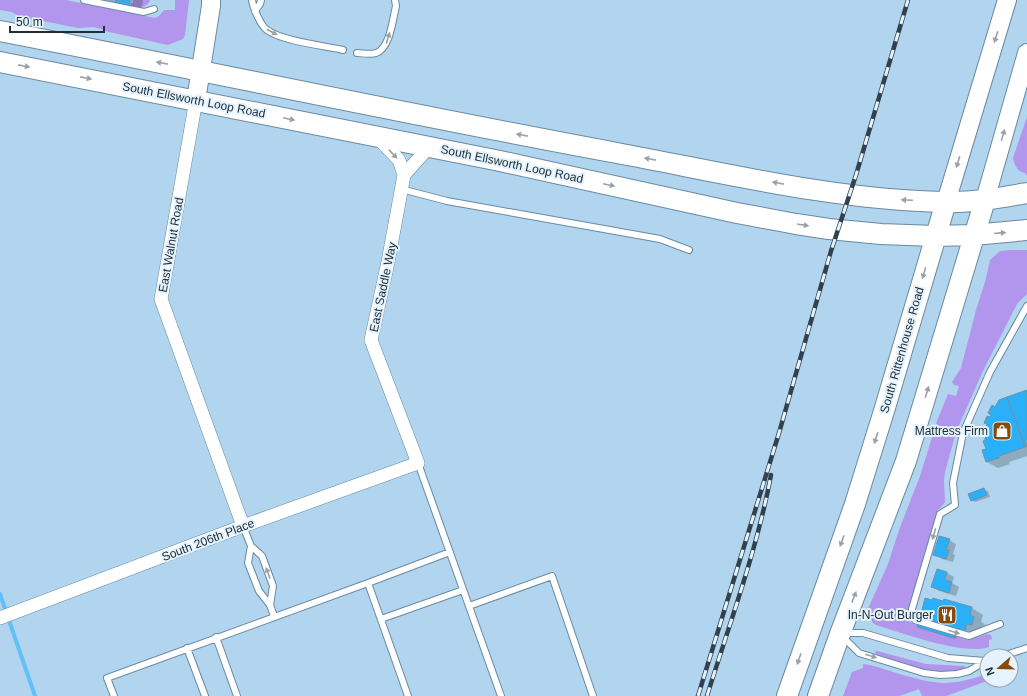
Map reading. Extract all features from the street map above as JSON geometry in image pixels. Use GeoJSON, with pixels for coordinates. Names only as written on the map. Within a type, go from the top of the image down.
{"type":"FeatureCollection","features":[{"type":"Feature","properties":{"kind":"main road","name":"East Walnut Road"},"geometry":{"type":"LineString","coordinates":[[196,100],[211,0]]}},
{"type":"Feature","properties":{"kind":"main road","name":"South Rittenhouse Road"},"geometry":{"type":"LineString","coordinates":[[787,696],[855,504],[1007,0]]}},
{"type":"Feature","properties":{"kind":"main road"},"geometry":{"type":"LineString","coordinates":[[0,31],[495,130],[803,188],[887,199],[946,202],[984,200],[1027,193]]}},
{"type":"Feature","properties":{"kind":"main road"},"geometry":{"type":"LineString","coordinates":[[818,696],[906,461],[1027,53]]}},
{"type":"Feature","properties":{"kind":"main road","name":"South Ellsworth Loop Road"},"geometry":{"type":"LineString","coordinates":[[0,62],[429,147],[737,213],[796,224],[881,234],[935,236],[973,235],[1027,230]]}},
{"type":"Feature","properties":{"kind":"main road"},"geometry":{"type":"LineString","coordinates":[[812,623],[840,634]]}},
{"type":"Feature","properties":{"kind":"street","name":"East Walnut Road"},"geometry":{"type":"LineString","coordinates":[[196,100],[161,299],[243,526]]}},
{"type":"Feature","properties":{"kind":"street"},"geometry":{"type":"LineString","coordinates":[[377,137],[399,160],[404,174],[429,147]]}},
{"type":"Feature","properties":{"kind":"street","name":"East Saddle Way"},"geometry":{"type":"LineString","coordinates":[[404,174],[388,262],[371,340],[418,463]]}},
{"type":"Feature","properties":{"kind":"street","name":"South 206th Place"},"geometry":{"type":"LineString","coordinates":[[0,618],[243,526],[418,463]]}},
{"type":"Feature","properties":{"kind":"lane"},"geometry":{"type":"LineString","coordinates":[[84,0],[144,12],[154,9]]}},
{"type":"Feature","properties":{"kind":"lane"},"geometry":{"type":"LineString","coordinates":[[252,0],[255,11],[267,30],[287,38],[343,50]]}},
{"type":"Feature","properties":{"kind":"lane"},"geometry":{"type":"LineString","coordinates":[[255,11],[260,4],[260,0]]}},
{"type":"Feature","properties":{"kind":"lane"},"geometry":{"type":"LineString","coordinates":[[357,53],[376,53],[383,49],[387,44],[396,6],[395,0]]}},
{"type":"Feature","properties":{"kind":"lane"},"geometry":{"type":"LineString","coordinates":[[401,189],[447,201],[660,239],[689,250]]}},
{"type":"Feature","properties":{"kind":"lane"},"geometry":{"type":"LineString","coordinates":[[1000,624],[969,636],[915,620],[912,615],[912,609],[940,514],[955,505],[953,483],[963,433],[990,372],[1027,306]]}},
{"type":"Feature","properties":{"kind":"lane"},"geometry":{"type":"LineString","coordinates":[[418,463],[501,696]]}},
{"type":"Feature","properties":{"kind":"lane"},"geometry":{"type":"LineString","coordinates":[[243,526],[251,546],[262,556],[273,586],[270,605]]}},
{"type":"Feature","properties":{"kind":"lane"},"geometry":{"type":"LineString","coordinates":[[251,546],[248,563],[259,591],[270,605],[274,616]]}},
{"type":"Feature","properties":{"kind":"lane"},"geometry":{"type":"LineString","coordinates":[[114,696],[107,678],[450,552]]}},
{"type":"Feature","properties":{"kind":"lane"},"geometry":{"type":"LineString","coordinates":[[469,606],[552,576],[593,696]]}},
{"type":"Feature","properties":{"kind":"lane"},"geometry":{"type":"LineString","coordinates":[[368,583],[408,696]]}},
{"type":"Feature","properties":{"kind":"lane"},"geometry":{"type":"LineString","coordinates":[[381,619],[463,590]]}},
{"type":"Feature","properties":{"kind":"lane"},"geometry":{"type":"LineString","coordinates":[[840,634],[863,633],[948,658],[979,660]]}},
{"type":"Feature","properties":{"kind":"lane"},"geometry":{"type":"LineString","coordinates":[[840,634],[859,653],[924,673],[940,675],[958,674],[969,671],[979,665]]}},
{"type":"Feature","properties":{"kind":"lane"},"geometry":{"type":"LineString","coordinates":[[216,638],[237,696]]}},
{"type":"Feature","properties":{"kind":"lane"},"geometry":{"type":"LineString","coordinates":[[187,648],[205,696]]}},
{"type":"Feature","properties":{"kind":"shaded area"},"geometry":{"type":"Polygon","coordinates":[[[0,0],[66,0],[155,18],[164,10],[175,10],[175,0],[189,0],[185,35],[183,39],[168,45],[109,32],[94,27],[78,28],[18,16],[12,12],[0,10],[0,0]]]}},
{"type":"Feature","properties":{"kind":"shaded area"},"geometry":{"type":"Polygon","coordinates":[[[133,0],[150,0],[147,5],[139,7],[130,6],[131,3],[133,3],[133,0]]]}},
{"type":"Feature","properties":{"kind":"shaded area"},"geometry":{"type":"Polygon","coordinates":[[[1027,117],[1026,175],[1017,168],[1013,158],[1027,117]]]}},
{"type":"Feature","properties":{"kind":"shaded area"},"geometry":{"type":"Polygon","coordinates":[[[1027,250],[1027,294],[1017,304],[983,371],[956,432],[945,472],[945,502],[938,510],[907,613],[908,620],[912,623],[969,640],[987,634],[991,635],[992,639],[989,640],[989,647],[978,649],[950,646],[933,642],[876,625],[873,623],[867,611],[888,564],[899,530],[920,476],[937,421],[948,394],[956,396],[959,386],[954,385],[952,382],[961,368],[990,260],[1000,251],[1027,250]]]}},
{"type":"Feature","properties":{"kind":"shaded area"},"geometry":{"type":"Polygon","coordinates":[[[875,651],[926,664],[964,666],[966,668],[957,671],[934,671],[896,661],[876,654],[875,651]]]}},
{"type":"Feature","properties":{"kind":"shaded area"},"geometry":{"type":"Polygon","coordinates":[[[863,664],[875,666],[907,676],[940,683],[950,683],[979,676],[979,684],[946,696],[922,696],[919,689],[899,696],[843,696],[852,672],[863,668],[863,664]]]}},
{"type":"Feature","properties":{"kind":"building"},"geometry":{"type":"Polygon","coordinates":[[[116,0],[130,0],[129,6],[115,3],[116,0]]]}},
{"type":"Feature","properties":{"kind":"building"},"geometry":{"type":"Polygon","coordinates":[[[1027,390],[1027,439],[1025,440],[1027,446],[1025,447],[1007,397],[1027,390]]]}},
{"type":"Feature","properties":{"kind":"building","name":"Mattress Firm"},"geometry":{"type":"Polygon","coordinates":[[[1007,397],[1025,447],[986,462],[982,450],[986,449],[983,441],[986,437],[984,433],[987,424],[984,423],[987,416],[990,417],[991,415],[988,413],[992,405],[995,407],[999,400],[1007,397]]]}},
{"type":"Feature","properties":{"kind":"building"},"geometry":{"type":"Polygon","coordinates":[[[984,488],[987,495],[971,501],[968,494],[984,488]]]}},
{"type":"Feature","properties":{"kind":"building"},"geometry":{"type":"Polygon","coordinates":[[[939,536],[950,539],[946,550],[949,550],[946,559],[933,555],[939,536]]]}},
{"type":"Feature","properties":{"kind":"building"},"geometry":{"type":"Polygon","coordinates":[[[937,569],[947,572],[945,580],[952,582],[949,593],[931,587],[937,569]]]}},
{"type":"Feature","properties":{"kind":"building"},"geometry":{"type":"Polygon","coordinates":[[[925,598],[932,600],[933,598],[943,601],[944,599],[972,607],[970,615],[974,617],[972,625],[967,624],[965,632],[946,626],[947,623],[939,621],[938,623],[924,619],[925,616],[921,614],[925,598]]]}},
{"type":"Feature","properties":{"kind":"building"},"geometry":{"type":"Polygon","coordinates":[[[921,614],[925,616],[924,619],[938,623],[939,621],[947,623],[946,626],[955,628],[953,638],[917,627],[921,614]]]}},
{"type":"Feature","properties":{"kind":"waterway"},"geometry":{"type":"LineString","coordinates":[[0,594],[35,696]]}},
{"type":"Feature","properties":{"kind":"railway"},"geometry":{"type":"LineString","coordinates":[[698,696],[779,433],[831,251],[856,175],[908,0]]}},
{"type":"Feature","properties":{"kind":"railway"},"geometry":{"type":"LineString","coordinates":[[707,696],[751,558],[771,475]]}},
{"type":"Feature","properties":{"kind":"place","name":"Mattress Firm"},"geometry":{"type":"Point","coordinates":[1002,431]}},
{"type":"Feature","properties":{"kind":"place","name":"In-N-Out Burger"},"geometry":{"type":"Point","coordinates":[947,615]}}]}
